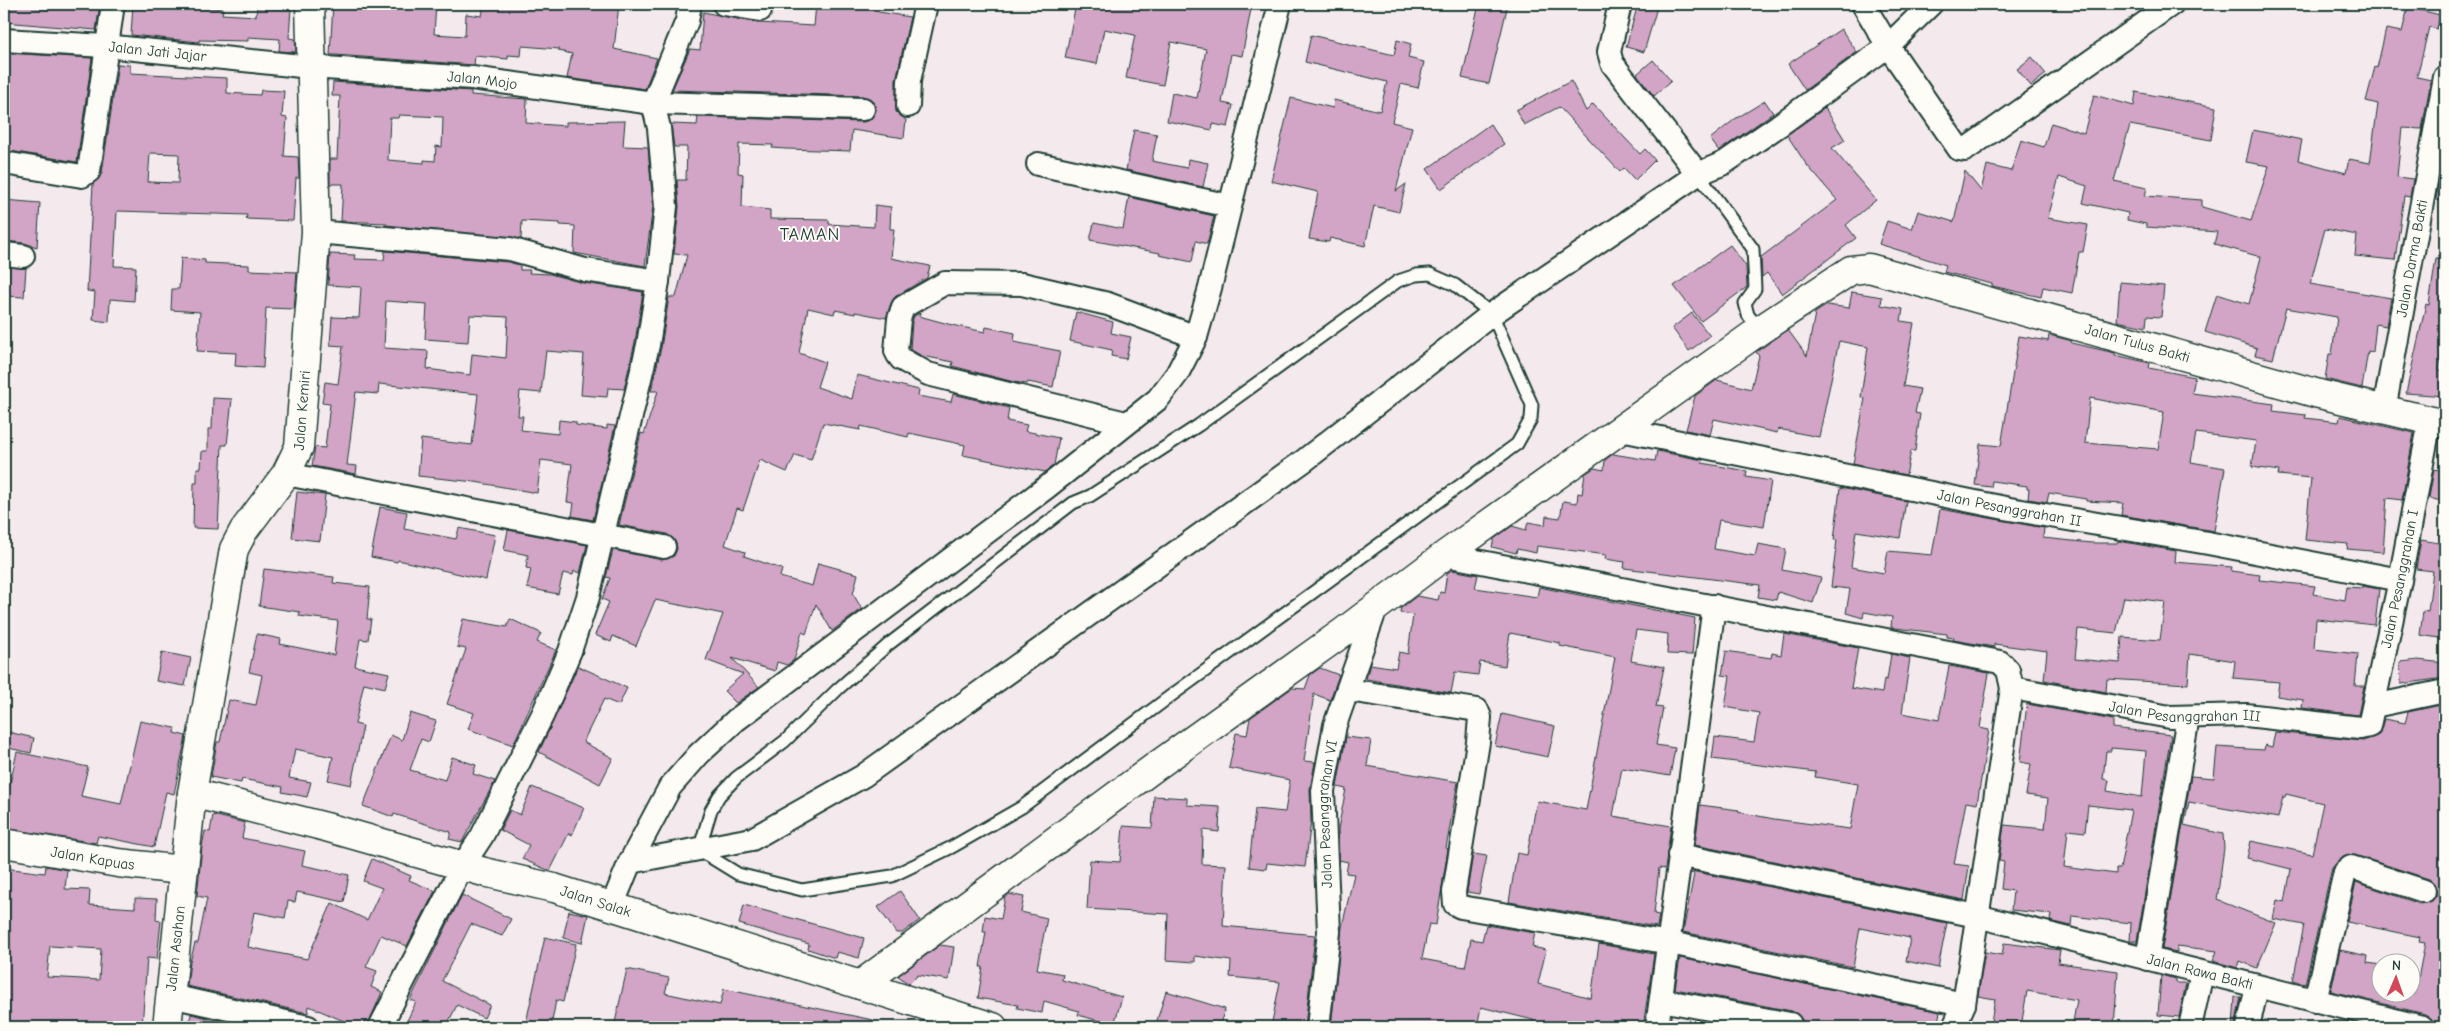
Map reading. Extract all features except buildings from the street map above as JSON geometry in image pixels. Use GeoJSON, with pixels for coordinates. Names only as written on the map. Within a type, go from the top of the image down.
{"type":"FeatureCollection","features":[{"type":"Feature","properties":{"kind":"main road","name":"Jalan Kemiri"},"geometry":{"type":"LineString","coordinates":[[192,793],[234,549],[244,530],[286,474],[299,448],[316,232],[310,4]]}},
{"type":"Feature","properties":{"kind":"main road","name":"Jalan Tulus Bakti"},"geometry":{"type":"LineString","coordinates":[[860,985],[1445,556],[1760,330],[1851,270],[1869,268],[2094,333],[2438,423]]}},
{"type":"Feature","properties":{"kind":"main road","name":"Jalan Salak"},"geometry":{"type":"LineString","coordinates":[[192,793],[484,872],[543,885],[994,1027]]}},
{"type":"Feature","properties":{"kind":"main road","name":"Jalan Asahan"},"geometry":{"type":"LineString","coordinates":[[167,1027],[182,870],[192,793]]}},
{"type":"Feature","properties":{"kind":"main road","name":"Jalan Kapuas"},"geometry":{"type":"LineString","coordinates":[[4,844],[118,863],[182,870]]}},
{"type":"Feature","properties":{"kind":"street"},"geometry":{"type":"LineString","coordinates":[[4,164],[82,176],[89,171],[105,46],[113,4]]}},
{"type":"Feature","properties":{"kind":"street"},"geometry":{"type":"LineString","coordinates":[[380,1027],[463,865],[482,836],[543,714],[570,651],[588,597],[648,345],[658,280],[666,206],[659,128],[653,103],[687,21],[690,4]]}},
{"type":"Feature","properties":{"kind":"street"},"geometry":{"type":"LineString","coordinates":[[724,4],[760,10]]}},
{"type":"Feature","properties":{"kind":"street"},"geometry":{"type":"LineString","coordinates":[[908,106],[909,81],[926,4]]}},
{"type":"Feature","properties":{"kind":"street"},"geometry":{"type":"LineString","coordinates":[[612,906],[630,862],[670,787],[700,754],[729,727],[1047,487],[1126,422],[1158,399],[1177,374],[1196,337],[1280,4]]}},
{"type":"Feature","properties":{"kind":"street"},"geometry":{"type":"LineString","coordinates":[[1620,4],[1609,52],[1613,64],[1698,174]]}},
{"type":"Feature","properties":{"kind":"street"},"geometry":{"type":"LineString","coordinates":[[1864,4],[1888,46],[1959,149],[1965,150],[2172,4]]}},
{"type":"Feature","properties":{"kind":"street"},"geometry":{"type":"LineString","coordinates":[[630,862],[752,839],[863,776],[1305,460],[1492,314],[1698,174],[1724,163],[1778,126],[1888,46],[1932,4]]}},
{"type":"Feature","properties":{"kind":"street","name":"Jalan Jati Jajar"},"geometry":{"type":"LineString","coordinates":[[4,40],[105,46],[311,67]]}},
{"type":"Feature","properties":{"kind":"street","name":"Jalan Mojo"},"geometry":{"type":"LineString","coordinates":[[311,67],[472,78],[653,103],[863,109]]}},
{"type":"Feature","properties":{"kind":"street","name":"Jalan Darma Bakti"},"geometry":{"type":"LineString","coordinates":[[2384,410],[2439,150],[2445,77]]}},
{"type":"Feature","properties":{"kind":"street"},"geometry":{"type":"LineString","coordinates":[[1038,164],[1230,206]]}},
{"type":"Feature","properties":{"kind":"street"},"geometry":{"type":"LineString","coordinates":[[316,232],[510,249],[585,270],[658,280]]}},
{"type":"Feature","properties":{"kind":"street"},"geometry":{"type":"LineString","coordinates":[[1126,422],[928,374],[914,367],[901,360],[896,351],[899,319],[904,307],[945,283],[1022,284],[1108,304],[1196,337]]}},
{"type":"Feature","properties":{"kind":"street","name":"Jalan Pesanggrahan I"},"geometry":{"type":"LineString","coordinates":[[2360,728],[2369,726],[2400,580],[2438,423]]}},
{"type":"Feature","properties":{"kind":"street","name":"Jalan Pesanggrahan II"},"geometry":{"type":"LineString","coordinates":[[1621,430],[2010,510],[2208,543],[2400,580]]}},
{"type":"Feature","properties":{"kind":"street"},"geometry":{"type":"LineString","coordinates":[[286,474],[664,547]]}},
{"type":"Feature","properties":{"kind":"street"},"geometry":{"type":"LineString","coordinates":[[1445,556],[1995,660],[2008,670],[2012,688],[1964,1004],[1954,1027]]}},
{"type":"Feature","properties":{"kind":"street"},"geometry":{"type":"LineString","coordinates":[[1657,1027],[1670,943],[1679,855],[1714,606]]}},
{"type":"Feature","properties":{"kind":"street","name":"Jalan Pesanggrahan VI"},"geometry":{"type":"LineString","coordinates":[[1318,1027],[1329,932],[1323,791],[1335,725],[1376,608]]}},
{"type":"Feature","properties":{"kind":"street","name":"Jalan Pesanggrahan III"},"geometry":{"type":"LineString","coordinates":[[2012,688],[2170,717],[2246,716],[2360,728]]}},
{"type":"Feature","properties":{"kind":"street"},"geometry":{"type":"LineString","coordinates":[[1348,690],[1476,710],[1480,717],[1478,742],[1454,892],[1455,904],[1461,907],[1670,943],[1964,1004]]}},
{"type":"Feature","properties":{"kind":"street"},"geometry":{"type":"LineString","coordinates":[[2374,706],[2445,691]]}},
{"type":"Feature","properties":{"kind":"street"},"geometry":{"type":"LineString","coordinates":[[2147,959],[2188,717]]}},
{"type":"Feature","properties":{"kind":"street","name":"Jalan Rawa Bakti"},"geometry":{"type":"LineString","coordinates":[[1679,855],[1977,916],[2422,1027]]}},
{"type":"Feature","properties":{"kind":"street"},"geometry":{"type":"LineString","coordinates":[[2315,1001],[2345,872],[2352,867],[2424,891]]}},
{"type":"Feature","properties":{"kind":"street"},"geometry":{"type":"LineString","coordinates":[[2190,1027],[2202,973]]}},
{"type":"Feature","properties":{"kind":"street"},"geometry":{"type":"LineString","coordinates":[[2248,1027],[2257,987]]}},
{"type":"Feature","properties":{"kind":"street"},"geometry":{"type":"LineString","coordinates":[[171,996],[308,1027]]}},
{"type":"Feature","properties":{"kind":"street"},"geometry":{"type":"LineString","coordinates":[[1661,1000],[1790,1024]]}},
{"type":"Feature","properties":{"kind":"lane"},"geometry":{"type":"LineString","coordinates":[[1698,174],[1753,249],[1755,289],[1745,303],[1748,315],[1760,330]]}},
{"type":"Feature","properties":{"kind":"lane"},"geometry":{"type":"LineString","coordinates":[[1430,274],[1446,279],[1470,295],[1492,314],[1532,405],[1531,419],[1518,444],[1172,695],[1022,807],[952,847],[892,876],[802,890],[738,874],[699,850],[711,810],[719,796],[736,778],[785,741],[838,689],[889,644],[1073,503],[1090,496],[1199,425],[1398,281],[1416,275],[1430,274]]}},
{"type":"Feature","properties":{"kind":"district","name":"TAMAN"},"geometry":{"type":"Point","coordinates":[810,234]}}]}
